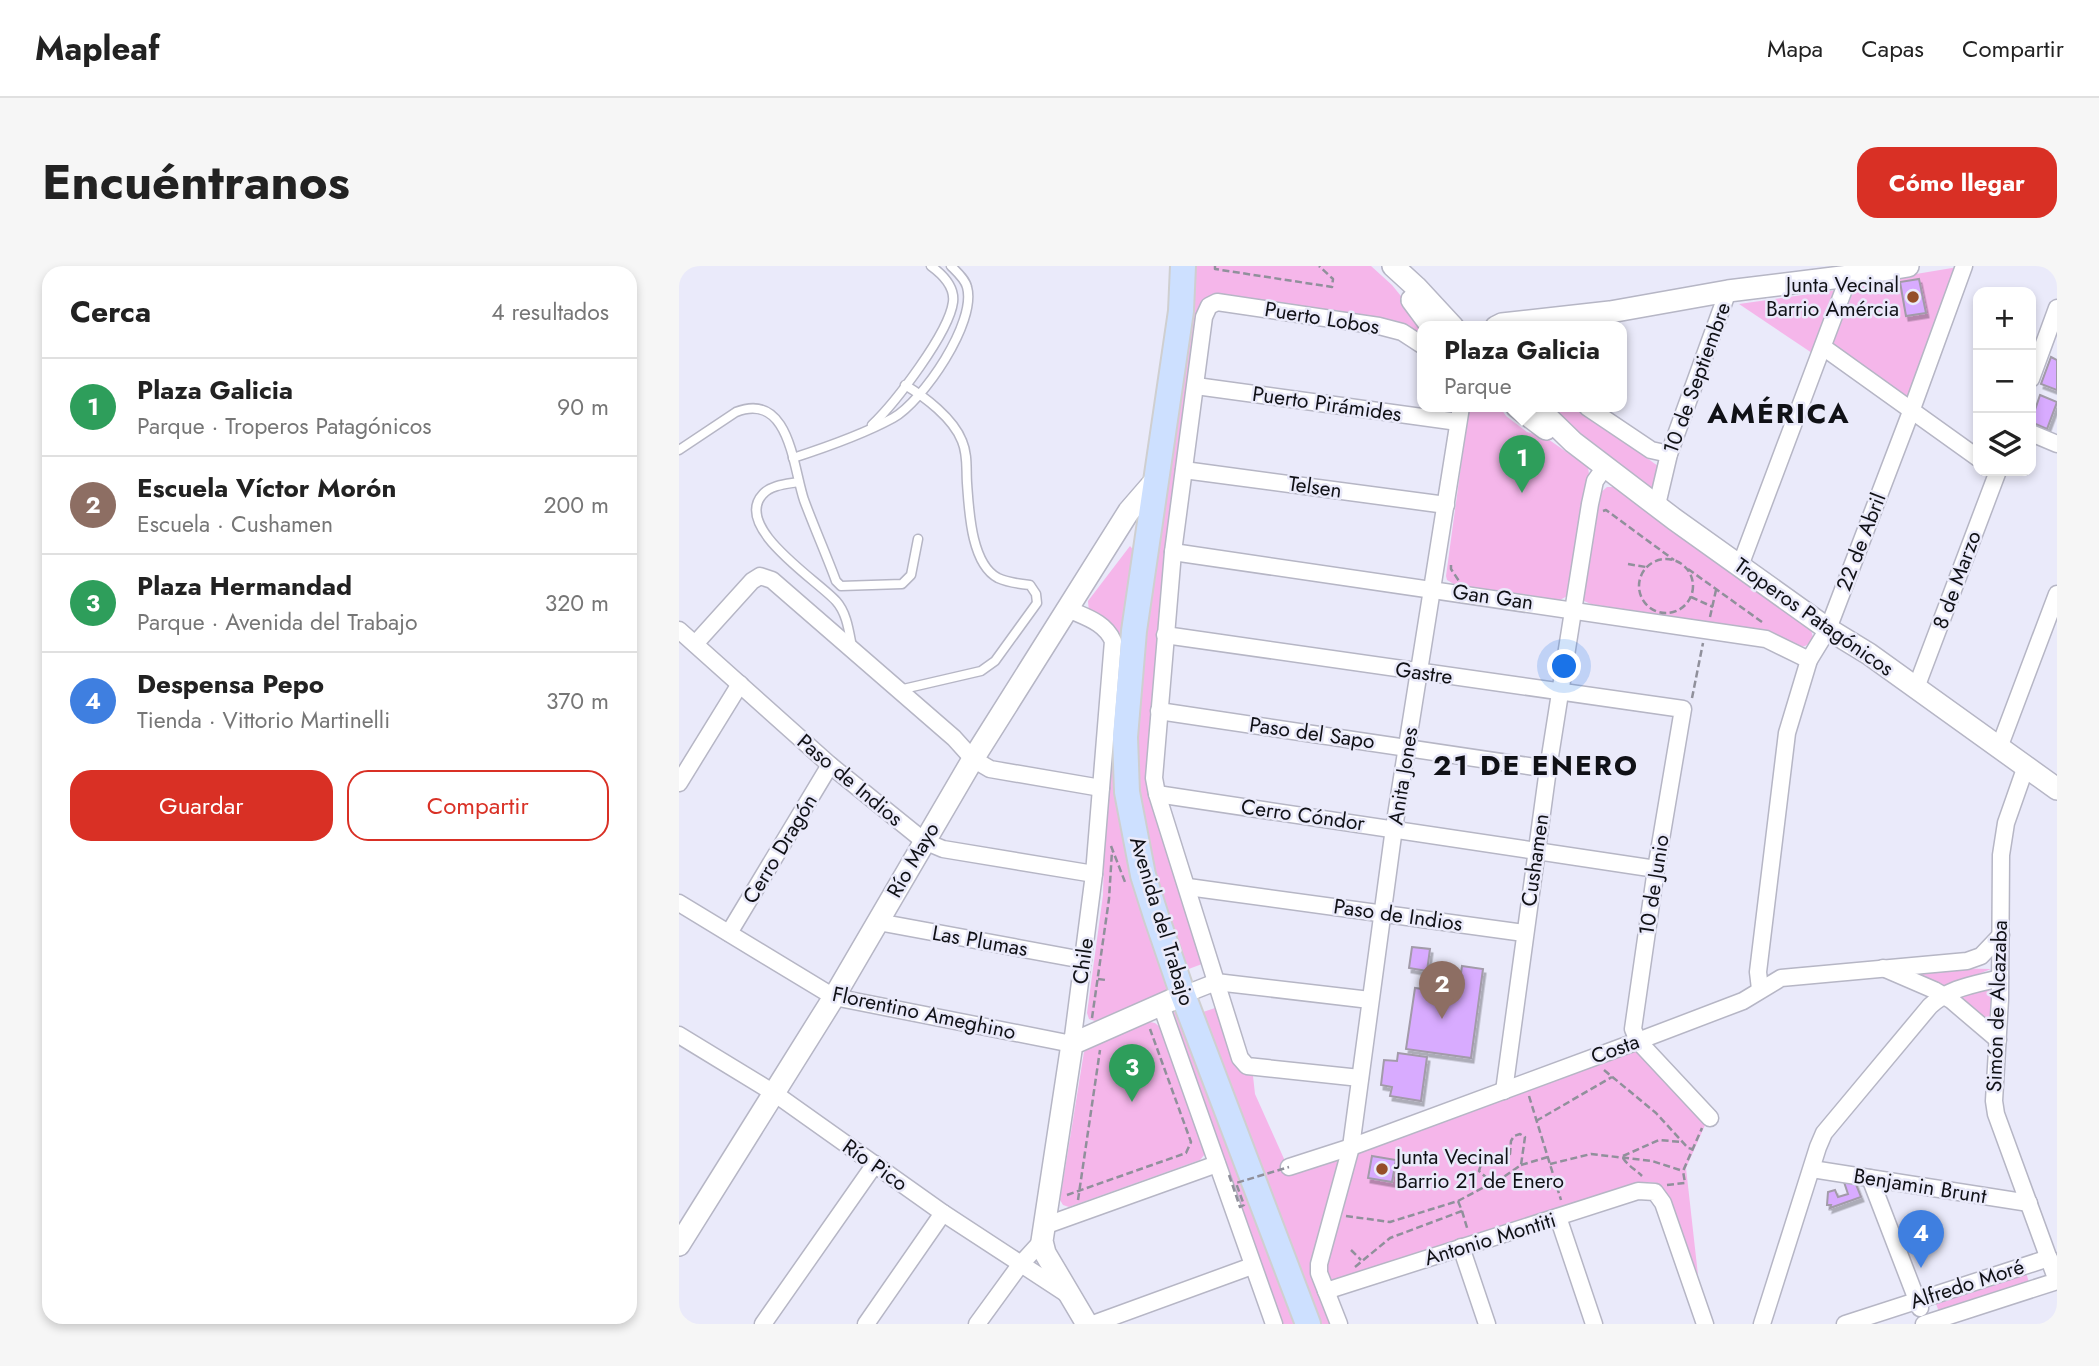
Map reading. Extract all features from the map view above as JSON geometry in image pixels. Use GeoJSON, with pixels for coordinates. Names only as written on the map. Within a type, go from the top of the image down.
{"type":"FeatureCollection","features":[{"type":"Feature","properties":{"kind":"main road","name":"Avenida del Trabajo"},"geometry":{"type":"LineString","coordinates":[[1170,266],[1176,333]]}},
{"type":"Feature","properties":{"kind":"main road","name":"Avenida del Trabajo"},"geometry":{"type":"LineString","coordinates":[[1183,266],[1181,311],[1134,631],[1125,737],[1132,825],[1143,875],[1183,995],[1308,1324]]}},
{"type":"Feature","properties":{"kind":"street"},"geometry":{"type":"LineString","coordinates":[[1391,266],[1428,321]]}},
{"type":"Feature","properties":{"kind":"street"},"geometry":{"type":"LineString","coordinates":[[1391,266],[1416,287],[1447,321]]}},
{"type":"Feature","properties":{"kind":"street"},"geometry":{"type":"LineString","coordinates":[[1565,321],[1607,319],[1728,291],[1908,266]]}},
{"type":"Feature","properties":{"kind":"street","name":"22 de Abril"},"geometry":{"type":"LineString","coordinates":[[1760,989],[1758,972],[1784,751],[1809,660],[1828,629],[1964,266]]}},
{"type":"Feature","properties":{"kind":"street"},"geometry":{"type":"LineString","coordinates":[[1740,566],[1849,276]]}},
{"type":"Feature","properties":{"kind":"street","name":"10 de Septiembre"},"geometry":{"type":"LineString","coordinates":[[1657,505],[1669,454],[1728,291]]}},
{"type":"Feature","properties":{"kind":"street","name":"Puerto Lobos"},"geometry":{"type":"LineString","coordinates":[[1217,302],[1379,326],[1402,332],[1417,342]]}},
{"type":"Feature","properties":{"kind":"street","name":"Avenida del Trabajo"},"geometry":{"type":"LineString","coordinates":[[1217,302],[1209,306],[1204,317],[1173,552],[1154,778],[1240,1058],[1247,1066],[1360,1078]]}},
{"type":"Feature","properties":{"kind":"street"},"geometry":{"type":"LineString","coordinates":[[2036,365],[2057,308]]}},
{"type":"Feature","properties":{"kind":"street"},"geometry":{"type":"LineString","coordinates":[[1823,347],[1973,454]]}},
{"type":"Feature","properties":{"kind":"street","name":"Puerto Pirámides"},"geometry":{"type":"LineString","coordinates":[[1196,386],[1417,410]]}},
{"type":"Feature","properties":{"kind":"street","name":"Puerto Pirámides"},"geometry":{"type":"LineString","coordinates":[[1432,412],[1459,415]]}},
{"type":"Feature","properties":{"kind":"street","name":"Troperos Patagónicos"},"geometry":{"type":"LineString","coordinates":[[1524,412],[1549,431],[1573,442]]}},
{"type":"Feature","properties":{"kind":"street","name":"Troperos Patagónicos"},"geometry":{"type":"LineString","coordinates":[[1542,412],[1573,442],[1605,467],[1740,566],[1828,629],[1869,654],[2057,789]]}},
{"type":"Feature","properties":{"kind":"street"},"geometry":{"type":"LineString","coordinates":[[1594,412],[1651,450],[1669,454]]}},
{"type":"Feature","properties":{"kind":"street","name":"Anita Jones"},"geometry":{"type":"LineString","coordinates":[[1351,1147],[1394,828],[1459,415]]}},
{"type":"Feature","properties":{"kind":"street"},"geometry":{"type":"LineString","coordinates":[[2036,435],[2057,444]]}},
{"type":"Feature","properties":{"kind":"street","name":"Cushamen"},"geometry":{"type":"LineString","coordinates":[[1504,1091],[1524,933],[1573,609],[1595,481],[1605,467]]}},
{"type":"Feature","properties":{"kind":"street","name":"Telsen"},"geometry":{"type":"LineString","coordinates":[[1184,470],[1446,505]]}},
{"type":"Feature","properties":{"kind":"street","name":"8 de Marzo"},"geometry":{"type":"LineString","coordinates":[[1916,688],[1995,476]]}},
{"type":"Feature","properties":{"kind":"street","name":"Río Mayo"},"geometry":{"type":"LineString","coordinates":[[679,1245],[834,998],[973,759],[1129,511],[1155,481]]}},
{"type":"Feature","properties":{"kind":"street","name":"Gan Gan"},"geometry":{"type":"LineString","coordinates":[[1173,552],[1573,609],[1707,625],[1766,639],[1809,660]]}},
{"type":"Feature","properties":{"kind":"street"},"geometry":{"type":"LineString","coordinates":[[695,644],[752,581],[760,576],[772,580],[954,738],[973,759],[990,769],[1101,788]]}},
{"type":"Feature","properties":{"kind":"street"},"geometry":{"type":"LineString","coordinates":[[1999,748],[2057,594]]}},
{"type":"Feature","properties":{"kind":"street","name":"Chile"},"geometry":{"type":"LineString","coordinates":[[1043,1234],[1094,874],[1113,641],[1109,631],[1098,623],[1068,610]]}},
{"type":"Feature","properties":{"kind":"street","name":"Paso de Indios"},"geometry":{"type":"LineString","coordinates":[[679,629],[830,765],[924,841],[943,849],[1094,874]]}},
{"type":"Feature","properties":{"kind":"street","name":"Gastre"},"geometry":{"type":"LineString","coordinates":[[1165,635],[1683,709]]}},
{"type":"Feature","properties":{"kind":"street"},"geometry":{"type":"LineString","coordinates":[[679,783],[740,684]]}},
{"type":"Feature","properties":{"kind":"street","name":"10 de Junio"},"geometry":{"type":"LineString","coordinates":[[1638,1041],[1633,1029],[1683,709]]}},
{"type":"Feature","properties":{"kind":"street","name":"Paso del Sapo"},"geometry":{"type":"LineString","coordinates":[[1159,711],[1548,769]]}},
{"type":"Feature","properties":{"kind":"street","name":"Cerro Dragón"},"geometry":{"type":"LineString","coordinates":[[729,933],[830,765]]}},
{"type":"Feature","properties":{"kind":"street","name":"Simón de Alcazaba"},"geometry":{"type":"LineString","coordinates":[[2026,766],[2006,823],[2001,855],[2000,978],[1994,1101],[1996,1114],[2057,1281]]}},
{"type":"Feature","properties":{"kind":"street","name":"Cerro Cóndor"},"geometry":{"type":"LineString","coordinates":[[1157,794],[1656,869]]}},
{"type":"Feature","properties":{"kind":"street","name":"Paso de Indios"},"geometry":{"type":"LineString","coordinates":[[1188,887],[1524,933]]}},
{"type":"Feature","properties":{"kind":"street","name":"Florentino Ameghino"},"geometry":{"type":"LineString","coordinates":[[679,903],[834,998],[1072,1044]]}},
{"type":"Feature","properties":{"kind":"street","name":"Las Plumas"},"geometry":{"type":"LineString","coordinates":[[877,922],[1083,960]]}},
{"type":"Feature","properties":{"kind":"street","name":"Costa"},"geometry":{"type":"LineString","coordinates":[[1289,1167],[1351,1147],[1743,1001],[1781,978],[1967,961],[1981,956],[2001,935]]}},
{"type":"Feature","properties":{"kind":"street"},"geometry":{"type":"LineString","coordinates":[[1881,967],[1943,995],[1998,1040]]}},
{"type":"Feature","properties":{"kind":"street"},"geometry":{"type":"LineString","coordinates":[[1762,1324],[1818,1147],[1833,1119],[1930,1006],[1943,995],[2000,978]]}},
{"type":"Feature","properties":{"kind":"street"},"geometry":{"type":"LineString","coordinates":[[1072,1044],[1216,982],[1370,1000]]}},
{"type":"Feature","properties":{"kind":"street","name":"Avenida del Trabajo"},"geometry":{"type":"LineString","coordinates":[[1152,1009],[1223,1169],[1252,1266],[1274,1324]]}},
{"type":"Feature","properties":{"kind":"street","name":"Río Pico"},"geometry":{"type":"LineString","coordinates":[[679,1035],[774,1093],[943,1213],[1071,1296]]}},
{"type":"Feature","properties":{"kind":"street"},"geometry":{"type":"LineString","coordinates":[[1638,1041],[1709,1116]]}},
{"type":"Feature","properties":{"kind":"street"},"geometry":{"type":"LineString","coordinates":[[1339,1324],[1333,1289],[1319,1273],[1319,1264],[1351,1147]]}},
{"type":"Feature","properties":{"kind":"street"},"geometry":{"type":"LineString","coordinates":[[763,1324],[875,1164]]}},
{"type":"Feature","properties":{"kind":"street"},"geometry":{"type":"LineString","coordinates":[[977,1324],[1043,1234],[1076,1215],[1223,1169]]}},
{"type":"Feature","properties":{"kind":"street","name":"Benjamin Brunt"},"geometry":{"type":"LineString","coordinates":[[1812,1169],[2028,1203]]}},
{"type":"Feature","properties":{"kind":"street"},"geometry":{"type":"LineString","coordinates":[[1870,1178],[1924,1324]]}},
{"type":"Feature","properties":{"kind":"street"},"geometry":{"type":"LineString","coordinates":[[1657,1187],[1705,1324]]}},
{"type":"Feature","properties":{"kind":"street","name":"Antonio Montiti"},"geometry":{"type":"LineString","coordinates":[[1333,1289],[1467,1246],[1560,1212],[1657,1187]]}},
{"type":"Feature","properties":{"kind":"street"},"geometry":{"type":"LineString","coordinates":[[1560,1212],[1594,1324]]}},
{"type":"Feature","properties":{"kind":"street"},"geometry":{"type":"LineString","coordinates":[[866,1324],[943,1213]]}},
{"type":"Feature","properties":{"kind":"street"},"geometry":{"type":"LineString","coordinates":[[1043,1234],[1045,1253],[1090,1324],[1252,1266]]}},
{"type":"Feature","properties":{"kind":"street"},"geometry":{"type":"LineString","coordinates":[[1467,1246],[1487,1324]]}},
{"type":"Feature","properties":{"kind":"street","name":"Alfredo Moré"},"geometry":{"type":"LineString","coordinates":[[1845,1324],[2049,1258]]}},
{"type":"Feature","properties":{"kind":"street","name":"Alfredo Moré"},"geometry":{"type":"LineString","coordinates":[[1924,1324],[2057,1281]]}},
{"type":"Feature","properties":{"kind":"lane"},"geometry":{"type":"LineString","coordinates":[[868,429],[905,386],[934,345],[953,302],[948,283],[931,266]]}},
{"type":"Feature","properties":{"kind":"lane"},"geometry":{"type":"LineString","coordinates":[[793,458],[894,418],[920,395],[946,358],[967,311],[968,288],[964,279],[951,266]]}},
{"type":"Feature","properties":{"kind":"lane"},"geometry":{"type":"LineString","coordinates":[[899,691],[981,671],[996,661],[1037,603],[1036,594],[1030,585],[999,578],[988,570],[978,551],[971,523],[966,454],[962,438],[950,422],[920,395],[905,386]]}},
{"type":"Feature","properties":{"kind":"lane"},"geometry":{"type":"LineString","coordinates":[[679,450],[736,412],[746,408],[768,412],[784,430],[798,482],[836,581],[841,586],[902,584],[911,575],[918,539]]}},
{"type":"Feature","properties":{"kind":"lane"},"geometry":{"type":"LineString","coordinates":[[798,482],[774,487],[763,493],[757,505],[757,520],[766,538],[838,603],[848,624],[852,650]]}},
{"type":"Feature","properties":{"kind":"path"},"geometry":{"type":"LineString","coordinates":[[1215,266],[1215,269],[1332,287],[1333,279],[1319,266]]}},
{"type":"Feature","properties":{"kind":"path"},"geometry":{"type":"LineString","coordinates":[[1597,514],[1606,510],[1762,622],[1761,629]]}},
{"type":"Feature","properties":{"kind":"path"},"geometry":{"type":"LineString","coordinates":[[1453,556],[1451,569],[1459,581]]}},
{"type":"Feature","properties":{"kind":"path"},"geometry":{"type":"LineString","coordinates":[[1674,560],[1655,560],[1646,567],[1639,580],[1640,597],[1652,610],[1661,613],[1679,610],[1691,597],[1693,587],[1688,569]]}},
{"type":"Feature","properties":{"kind":"path"},"geometry":{"type":"LineString","coordinates":[[1628,564],[1646,567]]}},
{"type":"Feature","properties":{"kind":"path"},"geometry":{"type":"LineString","coordinates":[[1683,709],[1691,706],[1716,590]]}},
{"type":"Feature","properties":{"kind":"path"},"geometry":{"type":"LineString","coordinates":[[1691,597],[1713,607]]}},
{"type":"Feature","properties":{"kind":"path"},"geometry":{"type":"LineString","coordinates":[[1649,612],[1676,616]]}},
{"type":"Feature","properties":{"kind":"path"},"geometry":{"type":"LineString","coordinates":[[1048,1202],[1186,1153],[1191,1142],[1152,1009]]}},
{"type":"Feature","properties":{"kind":"path"},"geometry":{"type":"LineString","coordinates":[[1076,1215],[1103,1030]]}},
{"type":"Feature","properties":{"kind":"path"},"geometry":{"type":"LineString","coordinates":[[1590,1059],[1656,1113],[1688,1148],[1693,1149]]}},
{"type":"Feature","properties":{"kind":"path"},"geometry":{"type":"LineString","coordinates":[[1536,1121],[1613,1077]]}},
{"type":"Feature","properties":{"kind":"path"},"geometry":{"type":"LineString","coordinates":[[1524,1083],[1550,1164],[1560,1212]]}},
{"type":"Feature","properties":{"kind":"path"},"geometry":{"type":"LineString","coordinates":[[1657,1187],[1685,1183],[1683,1171],[1709,1116]]}},
{"type":"Feature","properties":{"kind":"path"},"geometry":{"type":"LineString","coordinates":[[1498,1180],[1483,1177],[1479,1171],[1480,1164],[1489,1155],[1510,1154],[1511,1141],[1514,1136],[1520,1134],[1526,1141],[1521,1151],[1521,1165]]}},
{"type":"Feature","properties":{"kind":"path"},"geometry":{"type":"LineString","coordinates":[[1621,1158],[1659,1140],[1682,1142]]}},
{"type":"Feature","properties":{"kind":"path"},"geometry":{"type":"LineString","coordinates":[[1550,1164],[1591,1154],[1652,1161],[1683,1171]]}},
{"type":"Feature","properties":{"kind":"path"},"geometry":{"type":"LineString","coordinates":[[1333,1213],[1390,1222],[1458,1201],[1521,1165],[1548,1157]]}},
{"type":"Feature","properties":{"kind":"path"},"geometry":{"type":"LineString","coordinates":[[1621,1158],[1647,1181],[1637,1181]]}},
{"type":"Feature","properties":{"kind":"path"},"geometry":{"type":"LineString","coordinates":[[1223,1169],[1240,1207],[1244,1205],[1236,1183],[1289,1167]]}},
{"type":"Feature","properties":{"kind":"path"},"geometry":{"type":"LineString","coordinates":[[1458,1201],[1467,1246]]}},
{"type":"Feature","properties":{"kind":"path"},"geometry":{"type":"LineString","coordinates":[[1333,1289],[1361,1261],[1390,1238],[1462,1211]]}},
{"type":"Feature","properties":{"kind":"path"},"geometry":{"type":"LineString","coordinates":[[1351,1250],[1361,1261]]}},
{"type":"Feature","properties":{"kind":"shaded area"},"geometry":{"type":"Polygon","coordinates":[[[1188,266],[1371,266],[1392,285],[1421,321],[1417,321],[1417,336],[1212,299],[1165,555],[1146,781],[1202,964],[1186,970],[1153,879],[1138,814],[1134,718],[1188,266]]]}},
{"type":"Feature","properties":{"kind":"shaded area"},"geometry":{"type":"Polygon","coordinates":[[[1958,267],[1908,399],[1833,344],[1856,284],[1958,267]]]}},
{"type":"Feature","properties":{"kind":"shaded area"},"geometry":{"type":"Polygon","coordinates":[[[1837,290],[1812,353],[1739,304],[1837,290]]]}},
{"type":"Feature","properties":{"kind":"shaded area"},"geometry":{"type":"Polygon","coordinates":[[[1468,412],[1503,412],[1527,432],[1545,437],[1588,467],[1590,481],[1569,595],[1560,600],[1459,587],[1447,580],[1468,412]]]}},
{"type":"Feature","properties":{"kind":"shaded area"},"geometry":{"type":"Polygon","coordinates":[[[1551,412],[1583,412],[1658,466],[1660,475],[1653,490],[1561,423],[1551,412]]]}},
{"type":"Feature","properties":{"kind":"shaded area"},"geometry":{"type":"Polygon","coordinates":[[[1607,487],[1613,487],[1811,630],[1813,637],[1808,644],[1797,646],[1764,631],[1584,601],[1582,594],[1599,494],[1607,487]]]}},
{"type":"Feature","properties":{"kind":"shaded area"},"geometry":{"type":"Polygon","coordinates":[[[1130,546],[1135,552],[1116,687],[1169,987],[1166,991],[1095,1021],[1089,1019],[1087,1013],[1103,895],[1105,812],[1116,642],[1089,612],[1088,601],[1130,546]]]}},
{"type":"Feature","properties":{"kind":"shaded area"},"geometry":{"type":"Polygon","coordinates":[[[1941,968],[1991,969],[1951,985],[1941,986],[1907,971],[1941,968]]]}},
{"type":"Feature","properties":{"kind":"shaded area"},"geometry":{"type":"Polygon","coordinates":[[[1986,987],[1998,994],[1993,1028],[1958,1001],[1961,994],[1986,987]]]}},
{"type":"Feature","properties":{"kind":"shaded area"},"geometry":{"type":"Polygon","coordinates":[[[1218,1007],[1243,1072],[1253,1076],[1255,1094],[1289,1170],[1342,1155],[1317,1248],[1334,1324],[1318,1324],[1200,1013],[1218,1007]]]}},
{"type":"Feature","properties":{"kind":"shaded area"},"geometry":{"type":"Polygon","coordinates":[[[1178,1012],[1296,1324],[1281,1324],[1171,1015],[1178,1012]]]}},
{"type":"Feature","properties":{"kind":"shaded area"},"geometry":{"type":"Polygon","coordinates":[[[1150,1022],[1161,1028],[1205,1146],[1205,1154],[1200,1160],[1069,1207],[1063,1205],[1060,1200],[1084,1052],[1150,1022]]]}},
{"type":"Feature","properties":{"kind":"shaded area"},"geometry":{"type":"Polygon","coordinates":[[[1633,1050],[1641,1054],[1706,1123],[1686,1168],[1698,1275],[1665,1190],[1658,1183],[1643,1182],[1330,1284],[1324,1265],[1356,1155],[1361,1151],[1633,1050]]]}},
{"type":"Feature","properties":{"kind":"shaded area"},"geometry":{"type":"Polygon","coordinates":[[[2026,1272],[2029,1283],[1939,1312],[1935,1301],[2026,1272]]]}},
{"type":"Feature","properties":{"kind":"building","name":"Junta Vecinal Barrio Amércia"},"geometry":{"type":"Polygon","coordinates":[[[1919,279],[1926,313],[1906,316],[1900,282],[1919,279]]]}},
{"type":"Feature","properties":{"kind":"building"},"geometry":{"type":"Polygon","coordinates":[[[2051,357],[2057,360],[2057,390],[2041,384],[2051,357]]]}},
{"type":"Feature","properties":{"kind":"building"},"geometry":{"type":"Polygon","coordinates":[[[2040,395],[2057,402],[2047,429],[2036,424],[2036,407],[2040,395]]]}},
{"type":"Feature","properties":{"kind":"building"},"geometry":{"type":"Polygon","coordinates":[[[1412,947],[1430,949],[1427,971],[1409,968],[1412,947]]]}},
{"type":"Feature","properties":{"kind":"building"},"geometry":{"type":"Polygon","coordinates":[[[1462,966],[1483,969],[1471,1058],[1406,1049],[1415,988],[1458,994],[1462,966]]]}},
{"type":"Feature","properties":{"kind":"building"},"geometry":{"type":"Polygon","coordinates":[[[1398,1053],[1427,1057],[1421,1101],[1390,1096],[1392,1087],[1381,1085],[1384,1060],[1397,1061],[1398,1053]]]}},
{"type":"Feature","properties":{"kind":"building","name":"Junta Vecinal Barrio 21 de Enero"},"geometry":{"type":"Polygon","coordinates":[[[1372,1156],[1396,1160],[1392,1182],[1368,1178],[1372,1156]]]}},
{"type":"Feature","properties":{"kind":"building"},"geometry":{"type":"Polygon","coordinates":[[[1844,1182],[1855,1182],[1861,1197],[1830,1208],[1831,1205],[1827,1205],[1828,1192],[1835,1190],[1838,1197],[1848,1194],[1844,1182]]]}},
{"type":"Feature","properties":{"kind":"place","name":"Junta Vecinal Barrio Amércia"},"geometry":{"type":"Point","coordinates":[1913,297]}},
{"type":"Feature","properties":{"kind":"place","name":"Plaza Galicia"},"geometry":{"type":"Point","coordinates":[1522,493]}},
{"type":"Feature","properties":{"kind":"place","name":"Escuela Víctor Morón"},"geometry":{"type":"Point","coordinates":[1442,1019]}},
{"type":"Feature","properties":{"kind":"place","name":"Plaza Hermandad"},"geometry":{"type":"Point","coordinates":[1132,1102]}},
{"type":"Feature","properties":{"kind":"place","name":"Junta Vecinal Barrio 21 de Enero"},"geometry":{"type":"Point","coordinates":[1382,1169]}},
{"type":"Feature","properties":{"kind":"place","name":"Despensa Pepo"},"geometry":{"type":"Point","coordinates":[1921,1268]}},
{"type":"Feature","properties":{"kind":"district","name":"AMÉRICA"},"geometry":{"type":"Point","coordinates":[1779,413]}},
{"type":"Feature","properties":{"kind":"district","name":"21 DE ENERO"},"geometry":{"type":"Point","coordinates":[1536,765]}}]}
